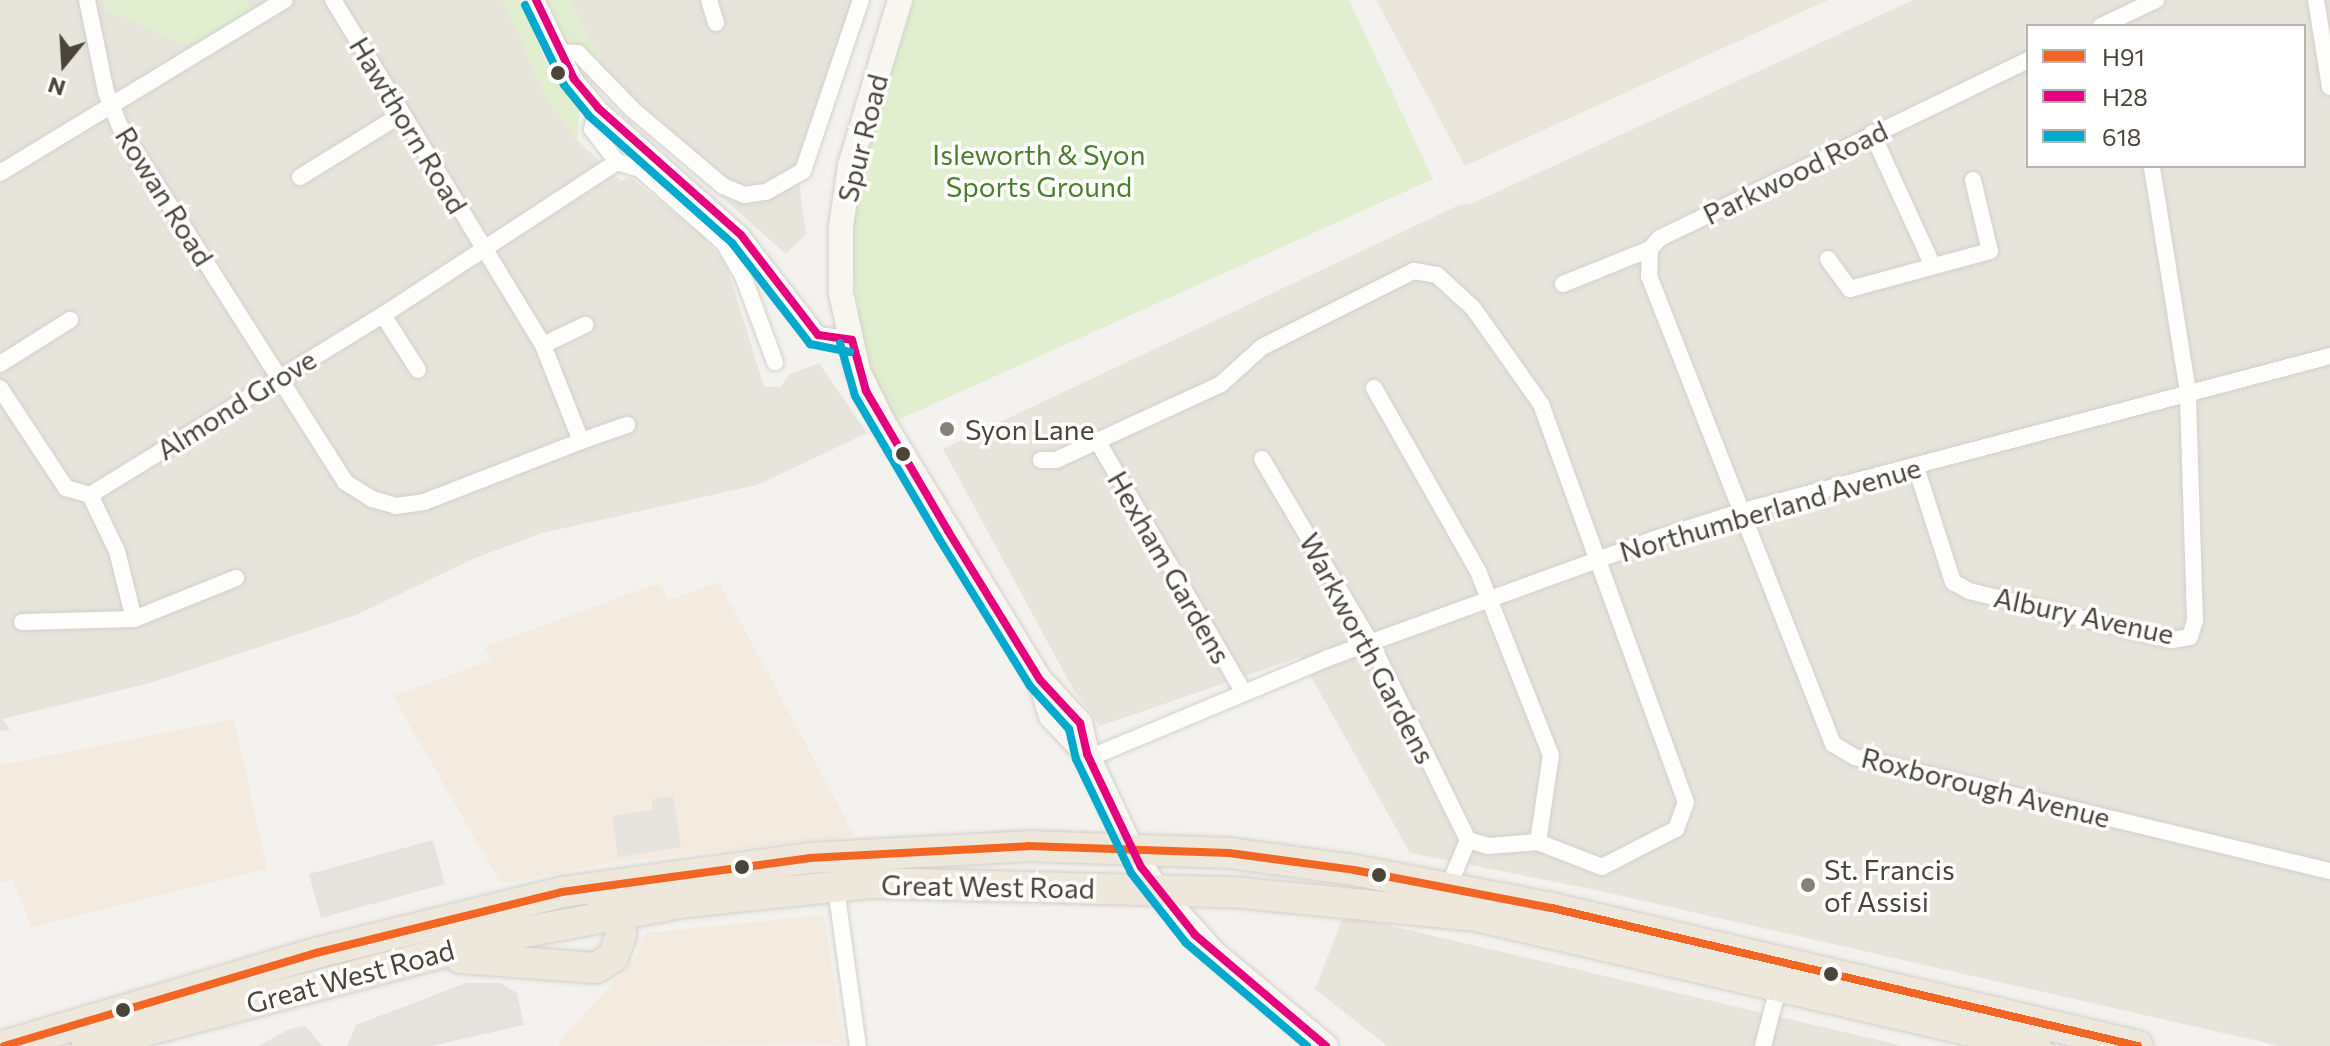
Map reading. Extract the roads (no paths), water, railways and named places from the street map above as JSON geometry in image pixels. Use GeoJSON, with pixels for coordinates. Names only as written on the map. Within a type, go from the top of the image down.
{"type":"FeatureCollection","features":[{"type":"Feature","properties":{"kind":"highway","name":"Great West Road"},"geometry":{"type":"LineString","coordinates":[[87,1046],[399,962],[833,870],[960,848],[1130,846],[1239,854],[1448,888],[2138,1046]]}},
{"type":"Feature","properties":{"kind":"highway"},"geometry":{"type":"LineString","coordinates":[[1130,846],[1171,869],[1263,879],[1330,901]]}},
{"type":"Feature","properties":{"kind":"highway"},"geometry":{"type":"LineString","coordinates":[[960,848],[1026,864],[1121,873],[1156,889]]}},
{"type":"Feature","properties":{"kind":"highway","name":"Great West Road"},"geometry":{"type":"LineString","coordinates":[[4,1046],[316,953],[562,892],[833,870],[1330,901],[1476,916],[2036,1046]]}},
{"type":"Feature","properties":{"kind":"highway"},"geometry":{"type":"LineString","coordinates":[[399,962],[493,959],[596,968],[613,957],[618,945],[619,913],[600,900],[562,892]]}},
{"type":"Feature","properties":{"kind":"main road","name":"Spur Road"},"geometry":{"type":"LineString","coordinates":[[900,0],[850,166],[841,227],[841,293],[858,371],[883,422],[1040,680],[1080,723],[1088,756]]}},
{"type":"Feature","properties":{"kind":"main road"},"geometry":{"type":"LineString","coordinates":[[1088,756],[1130,846],[1156,889],[1215,954],[1326,1046]]}},
{"type":"Feature","properties":{"kind":"street","name":"Rowan Road"},"geometry":{"type":"LineString","coordinates":[[87,0],[111,106],[345,482],[372,499],[396,506],[424,502],[627,425]]}},
{"type":"Feature","properties":{"kind":"street"},"geometry":{"type":"LineString","coordinates":[[1,171],[285,0]]}},
{"type":"Feature","properties":{"kind":"street","name":"Hawthorn Road"},"geometry":{"type":"LineString","coordinates":[[333,0],[543,345],[581,441]]}},
{"type":"Feature","properties":{"kind":"street"},"geometry":{"type":"LineString","coordinates":[[536,0],[558,52],[598,108],[741,235],[818,335],[852,340]]}},
{"type":"Feature","properties":{"kind":"street"},"geometry":{"type":"LineString","coordinates":[[709,0],[716,23]]}},
{"type":"Feature","properties":{"kind":"street"},"geometry":{"type":"LineString","coordinates":[[558,52],[578,53],[632,109],[723,186],[744,195],[766,192],[803,171],[861,0]]}},
{"type":"Feature","properties":{"kind":"street"},"geometry":{"type":"LineString","coordinates":[[2128,20],[2156,0]]}},
{"type":"Feature","properties":{"kind":"street"},"geometry":{"type":"LineString","coordinates":[[2316,0],[2330,87]]}},
{"type":"Feature","properties":{"kind":"street","name":"Parkwood Road"},"geometry":{"type":"LineString","coordinates":[[1563,284],[1650,249],[1660,238],[2026,61]]}},
{"type":"Feature","properties":{"kind":"street"},"geometry":{"type":"LineString","coordinates":[[598,108],[592,129],[617,162],[640,169],[724,243],[743,276],[775,362]]}},
{"type":"Feature","properties":{"kind":"street"},"geometry":{"type":"LineString","coordinates":[[300,177],[402,114]]}},
{"type":"Feature","properties":{"kind":"street"},"geometry":{"type":"LineString","coordinates":[[1872,133],[1933,266]]}},
{"type":"Feature","properties":{"kind":"street","name":"Almond Grove"},"geometry":{"type":"LineString","coordinates":[[90,495],[486,250],[617,162]]}},
{"type":"Feature","properties":{"kind":"street"},"geometry":{"type":"LineString","coordinates":[[2152,168],[2188,392]]}},
{"type":"Feature","properties":{"kind":"street"},"geometry":{"type":"LineString","coordinates":[[1828,259],[1850,289],[1990,251],[1973,180]]}},
{"type":"Feature","properties":{"kind":"street","name":"Roxborough Avenue"},"geometry":{"type":"LineString","coordinates":[[1650,249],[1649,276],[1833,744],[1855,757],[2330,871]]}},
{"type":"Feature","properties":{"kind":"street"},"geometry":{"type":"LineString","coordinates":[[1041,460],[1056,460],[1221,384],[1262,347],[1414,271],[1437,275],[1473,308],[1541,404],[1686,802],[1676,829],[1602,867],[1538,842],[1488,846],[1468,840],[1448,888]]}},
{"type":"Feature","properties":{"kind":"street"},"geometry":{"type":"LineString","coordinates":[[383,315],[418,370]]}},
{"type":"Feature","properties":{"kind":"street"},"geometry":{"type":"LineString","coordinates":[[0,364],[70,320]]}},
{"type":"Feature","properties":{"kind":"street"},"geometry":{"type":"LineString","coordinates":[[543,345],[585,325]]}},
{"type":"Feature","properties":{"kind":"street","name":"Northumberland Avenue"},"geometry":{"type":"LineString","coordinates":[[1088,756],[1243,691],[1371,643],[1743,511],[2330,356]]}},
{"type":"Feature","properties":{"kind":"street"},"geometry":{"type":"LineString","coordinates":[[0,388],[5,409],[66,488],[90,495],[117,551],[134,619]]}},
{"type":"Feature","properties":{"kind":"street"},"geometry":{"type":"LineString","coordinates":[[1374,388],[1490,601],[1551,755],[1538,842]]}},
{"type":"Feature","properties":{"kind":"street","name":"Albury Avenue"},"geometry":{"type":"LineString","coordinates":[[1916,467],[1953,582],[1969,591],[2172,640],[2190,637],[2195,621],[2188,392]]}},
{"type":"Feature","properties":{"kind":"street","name":"Hexham Gardens"},"geometry":{"type":"LineString","coordinates":[[1098,442],[1243,691]]}},
{"type":"Feature","properties":{"kind":"street","name":"Warkworth Gardens"},"geometry":{"type":"LineString","coordinates":[[1262,459],[1371,643],[1468,840]]}},
{"type":"Feature","properties":{"kind":"street"},"geometry":{"type":"LineString","coordinates":[[22,622],[134,619],[236,578]]}},
{"type":"Feature","properties":{"kind":"street"},"geometry":{"type":"LineString","coordinates":[[833,870],[858,1046]]}},
{"type":"Feature","properties":{"kind":"street"},"geometry":{"type":"LineString","coordinates":[[1763,1046],[1779,984]]}},
{"type":"Feature","properties":{"kind":"place","name":"Syon Lane"},"geometry":{"type":"Point","coordinates":[947,429]}},
{"type":"Feature","properties":{"kind":"place","name":"St. Francis of Assisi"},"geometry":{"type":"Point","coordinates":[1808,885]}},
{"type":"Feature","properties":{"kind":"park label","name":"Isleworth & Syon Sports Ground"},"geometry":{"type":"Point","coordinates":[1039,170]}}]}
